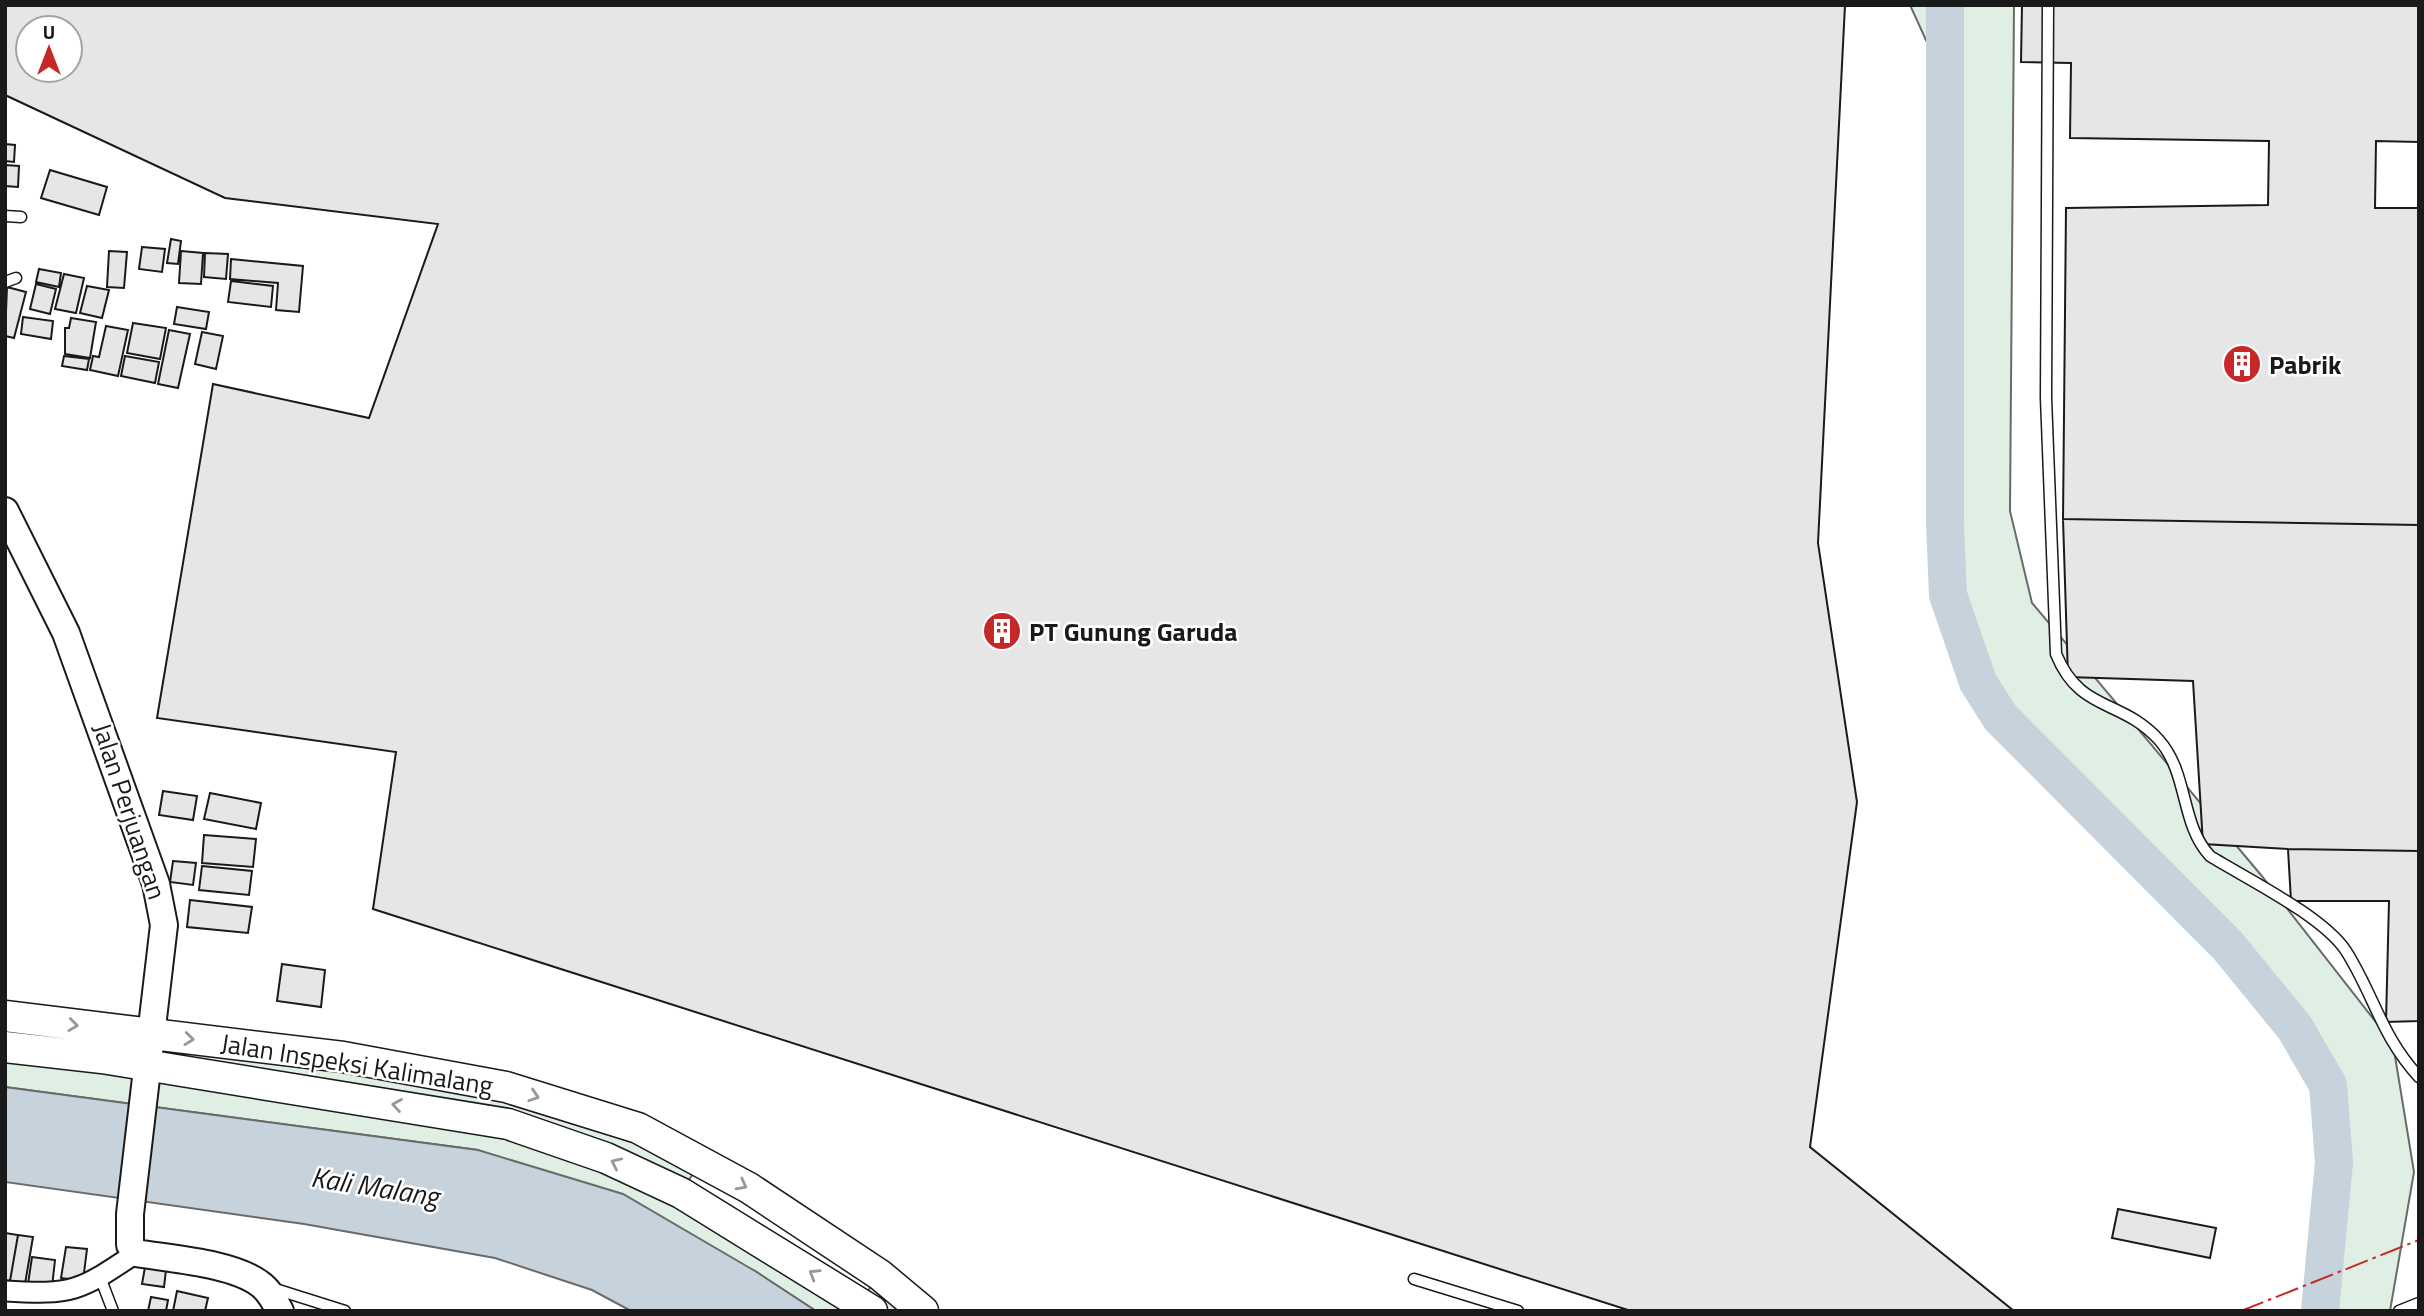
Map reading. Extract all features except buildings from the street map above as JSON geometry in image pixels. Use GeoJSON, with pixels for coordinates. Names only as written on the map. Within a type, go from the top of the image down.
{"type":"FeatureCollection","features":[{"type":"Feature","properties":{"kind":"main road","name":"Jalan Inspeksi Kalimalang"},"geometry":{"type":"LineString","coordinates":[[5,1016],[344,1057],[506,1087],[638,1128],[749,1188],[880,1275],[923,1311]]}},
{"type":"Feature","properties":{"kind":"main road"},"geometry":{"type":"LineString","coordinates":[[102,1058],[152,1034]]}},
{"type":"Feature","properties":{"kind":"main road","name":"Jalan Inspeksi Kalimalang"},"geometry":{"type":"LineString","coordinates":[[5,1047],[102,1058],[508,1124],[607,1158],[681,1193],[866,1306]]}},
{"type":"Feature","properties":{"kind":"main road"},"geometry":{"type":"LineString","coordinates":[[681,1193],[700,1163]]}},
{"type":"Feature","properties":{"kind":"main road"},"geometry":{"type":"LineString","coordinates":[[866,1306],[880,1275]]}},
{"type":"Feature","properties":{"kind":"street","name":"Jalan Perjuangan"},"geometry":{"type":"LineString","coordinates":[[5,511],[66,633],[156,884],[164,925],[130,1214],[130,1244],[136,1253]]}},
{"type":"Feature","properties":{"kind":"street"},"geometry":{"type":"LineString","coordinates":[[5,1291],[57,1294],[79,1289],[136,1253],[227,1269],[261,1284],[280,1311]]}},
{"type":"Feature","properties":{"kind":"lane"},"geometry":{"type":"LineString","coordinates":[[2048,5],[2046,398],[2056,654],[2065,676],[2081,694],[2133,717],[2160,741],[2179,773],[2197,842],[2210,856],[2321,925],[2344,949],[2382,1026],[2419,1077]]}},
{"type":"Feature","properties":{"kind":"lane"},"geometry":{"type":"LineString","coordinates":[[5,216],[20,217]]}},
{"type":"Feature","properties":{"kind":"lane"},"geometry":{"type":"LineString","coordinates":[[5,282],[16,278]]}},
{"type":"Feature","properties":{"kind":"lane"},"geometry":{"type":"LineString","coordinates":[[100,1277],[113,1311]]}},
{"type":"Feature","properties":{"kind":"lane"},"geometry":{"type":"LineString","coordinates":[[1413,1279],[1518,1311]]}},
{"type":"Feature","properties":{"kind":"lane"},"geometry":{"type":"LineString","coordinates":[[261,1284],[345,1311]]}},
{"type":"Feature","properties":{"kind":"lane"},"geometry":{"type":"LineString","coordinates":[[2399,1311],[2419,1303]]}},
{"type":"Feature","properties":{"kind":"green space"},"geometry":{"type":"Polygon","coordinates":[[[1910,5],[1945,5],[1946,84],[1910,5]]]}},
{"type":"Feature","properties":{"kind":"green space"},"geometry":{"type":"Polygon","coordinates":[[[1947,5],[2014,5],[2010,511],[2032,603],[2261,875],[2393,1044],[2414,1172],[2390,1311],[2320,1311],[2334,1162],[2328,1085],[2295,1028],[2230,950],[2000,717],[1963,644],[1947,588],[1946,563],[1947,5]]]}},
{"type":"Feature","properties":{"kind":"green space"},"geometry":{"type":"Polygon","coordinates":[[[5,1016],[418,1071],[700,1163],[681,1192],[860,1301],[880,1275],[921,1311],[816,1311],[755,1271],[478,1150],[5,1087],[5,1016]]]}},
{"type":"Feature","properties":{"kind":"water","name":"Kali Malang"},"geometry":{"type":"Polygon","coordinates":[[[5,1087],[478,1150],[623,1194],[755,1271],[816,1311],[631,1311],[592,1290],[495,1258],[304,1224],[5,1182],[5,1087]]]}},
{"type":"Feature","properties":{"kind":"waterway"},"geometry":{"type":"LineString","coordinates":[[1945,5],[1945,524],[1948,595],[1978,682],[2000,717],[2228,946],[2295,1028],[2328,1085],[2334,1162],[2320,1311]]}},
{"type":"Feature","properties":{"kind":"power"},"geometry":{"type":"LineString","coordinates":[[2241,1311],[2419,1240]]}},
{"type":"Feature","properties":{"kind":"place","name":"Pabrik"},"geometry":{"type":"Point","coordinates":[2242,364]}},
{"type":"Feature","properties":{"kind":"place","name":"PT Gunung Garuda"},"geometry":{"type":"Point","coordinates":[1002,631]}}]}
